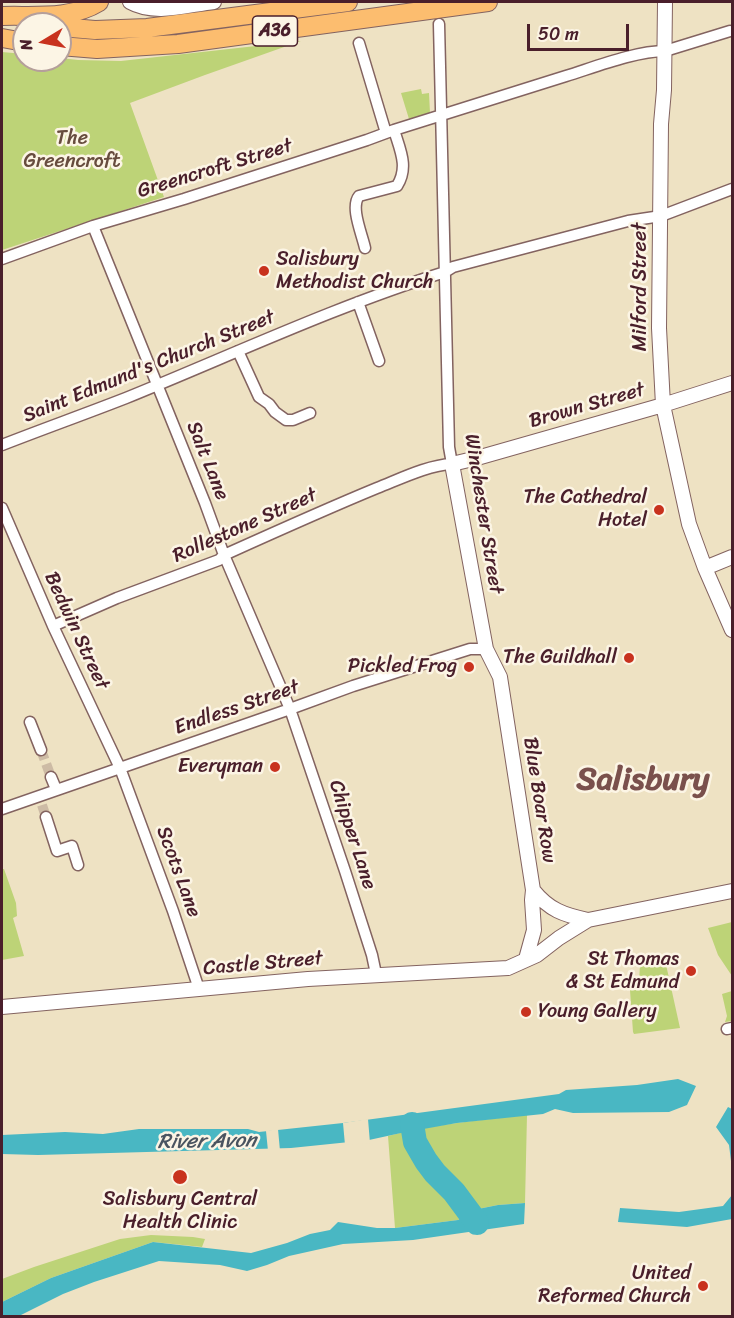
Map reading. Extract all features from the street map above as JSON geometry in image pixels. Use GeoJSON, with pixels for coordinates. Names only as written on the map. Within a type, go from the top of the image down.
{"type":"FeatureCollection","features":[{"type":"Feature","properties":{"kind":"highway"},"geometry":{"type":"LineString","coordinates":[[2,17],[67,14],[99,2]]}},
{"type":"Feature","properties":{"kind":"highway","name":"A36"},"geometry":{"type":"LineString","coordinates":[[72,28],[95,30],[147,28],[348,2]]}},
{"type":"Feature","properties":{"kind":"highway","name":"A36"},"geometry":{"type":"LineString","coordinates":[[72,47],[108,49],[178,44],[488,2]]}},
{"type":"Feature","properties":{"kind":"street"},"geometry":{"type":"LineString","coordinates":[[130,2],[141,7],[156,9],[214,2]]}},
{"type":"Feature","properties":{"kind":"street","name":"Milford Street"},"geometry":{"type":"LineString","coordinates":[[665,2],[659,328],[663,405],[689,524],[732,630]]}},
{"type":"Feature","properties":{"kind":"street","name":"Winchester Street"},"geometry":{"type":"LineString","coordinates":[[439,24],[449,447],[486,649]]}},
{"type":"Feature","properties":{"kind":"street","name":"Greencroft Street"},"geometry":{"type":"LineString","coordinates":[[2,259],[93,226],[440,116],[629,57],[654,51],[665,51],[730,31]]}},
{"type":"Feature","properties":{"kind":"street"},"geometry":{"type":"LineString","coordinates":[[359,44],[403,162],[403,172],[397,186],[359,196],[355,201],[365,248]]}},
{"type":"Feature","properties":{"kind":"street","name":"Saint Edmund's Church Street"},"geometry":{"type":"LineString","coordinates":[[2,445],[358,302],[445,272],[453,267],[628,221],[661,216],[732,189]]}},
{"type":"Feature","properties":{"kind":"street","name":"Salt Lane"},"geometry":{"type":"LineString","coordinates":[[93,226],[224,555],[290,709]]}},
{"type":"Feature","properties":{"kind":"street"},"geometry":{"type":"LineString","coordinates":[[358,302],[379,361]]}},
{"type":"Feature","properties":{"kind":"street"},"geometry":{"type":"LineString","coordinates":[[238,351],[259,397],[275,412],[286,420],[293,420],[310,413]]}},
{"type":"Feature","properties":{"kind":"street","name":"Brown Street"},"geometry":{"type":"LineString","coordinates":[[452,464],[663,405],[732,383]]}},
{"type":"Feature","properties":{"kind":"street","name":"Rollestone Street"},"geometry":{"type":"LineString","coordinates":[[53,626],[117,598],[219,560],[224,555],[400,479],[441,464],[452,464]]}},
{"type":"Feature","properties":{"kind":"street","name":"Bedwin Street"},"geometry":{"type":"LineString","coordinates":[[2,508],[53,626],[120,768]]}},
{"type":"Feature","properties":{"kind":"street"},"geometry":{"type":"LineString","coordinates":[[705,568],[732,556]]}},
{"type":"Feature","properties":{"kind":"street","name":"Endless Street"},"geometry":{"type":"LineString","coordinates":[[2,809],[40,800],[56,789],[352,686],[459,653],[486,649]]}},
{"type":"Feature","properties":{"kind":"street","name":"Blue Boar Row"},"geometry":{"type":"LineString","coordinates":[[486,649],[500,677],[533,890],[534,930],[526,959]]}},
{"type":"Feature","properties":{"kind":"street","name":"Chipper Lane"},"geometry":{"type":"LineString","coordinates":[[290,709],[345,871],[376,974]]}},
{"type":"Feature","properties":{"kind":"street"},"geometry":{"type":"LineString","coordinates":[[30,722],[41,750]]}},
{"type":"Feature","properties":{"kind":"street","name":"Scots Lane"},"geometry":{"type":"LineString","coordinates":[[120,768],[199,989]]}},
{"type":"Feature","properties":{"kind":"street"},"geometry":{"type":"LineString","coordinates":[[51,777],[56,789]]}},
{"type":"Feature","properties":{"kind":"street"},"geometry":{"type":"LineString","coordinates":[[46,817],[57,851],[72,846],[78,865]]}},
{"type":"Feature","properties":{"kind":"street"},"geometry":{"type":"LineString","coordinates":[[533,890],[559,912],[588,920],[732,891]]}},
{"type":"Feature","properties":{"kind":"street","name":"Castle Street"},"geometry":{"type":"LineString","coordinates":[[2,1007],[288,980],[494,969],[513,966],[537,955],[588,920]]}},
{"type":"Feature","properties":{"kind":"green space","name":"The Greencroft"},"geometry":{"type":"Polygon","coordinates":[[[301,41],[130,103],[164,197],[2,250],[2,52],[12,53],[12,72],[72,72],[72,59],[121,61],[301,41]]]}},
{"type":"Feature","properties":{"kind":"green space"},"geometry":{"type":"Polygon","coordinates":[[[421,89],[422,94],[429,93],[430,113],[409,119],[401,93],[421,89]]]}},
{"type":"Feature","properties":{"kind":"green space"},"geometry":{"type":"Polygon","coordinates":[[[2,869],[4,869],[16,903],[17,916],[13,918],[24,956],[2,960],[2,869]]]}},
{"type":"Feature","properties":{"kind":"green space"},"geometry":{"type":"Polygon","coordinates":[[[732,922],[732,976],[718,955],[708,928],[732,922]]]}},
{"type":"Feature","properties":{"kind":"green space"},"geometry":{"type":"Polygon","coordinates":[[[665,960],[680,1028],[634,1034],[630,990],[633,988],[632,982],[639,982],[640,965],[665,960]]]}},
{"type":"Feature","properties":{"kind":"green space"},"geometry":{"type":"Polygon","coordinates":[[[732,991],[732,1021],[725,1022],[727,1016],[722,994],[732,991]]]}},
{"type":"Feature","properties":{"kind":"green space"},"geometry":{"type":"Polygon","coordinates":[[[527,1115],[525,1203],[478,1209],[458,1220],[395,1228],[388,1136],[440,1125],[527,1115]]]}},
{"type":"Feature","properties":{"kind":"green space"},"geometry":{"type":"Polygon","coordinates":[[[151,1235],[205,1239],[202,1247],[153,1242],[51,1278],[2,1302],[2,1279],[120,1239],[151,1235]]]}},
{"type":"Feature","properties":{"kind":"water"},"geometry":{"type":"Polygon","coordinates":[[[678,1079],[696,1086],[687,1105],[669,1112],[573,1113],[555,1109],[543,1114],[457,1123],[369,1140],[291,1148],[2,1154],[2,1135],[65,1132],[103,1134],[139,1129],[248,1129],[259,1132],[559,1094],[566,1090],[637,1085],[678,1079]]]}},
{"type":"Feature","properties":{"kind":"water"},"geometry":{"type":"Polygon","coordinates":[[[728,1107],[732,1109],[732,1169],[729,1145],[716,1127],[728,1107]]]}},
{"type":"Feature","properties":{"kind":"water"},"geometry":{"type":"Polygon","coordinates":[[[732,1195],[732,1219],[687,1227],[618,1222],[620,1208],[679,1212],[723,1206],[732,1195]]]}},
{"type":"Feature","properties":{"kind":"water"},"geometry":{"type":"Polygon","coordinates":[[[525,1203],[524,1224],[413,1240],[343,1244],[289,1256],[247,1271],[220,1265],[159,1261],[63,1294],[19,1316],[2,1316],[2,1302],[51,1278],[153,1242],[251,1253],[330,1230],[338,1222],[377,1228],[395,1228],[458,1220],[478,1209],[525,1203]]]}},
{"type":"Feature","properties":{"kind":"pier"},"geometry":{"type":"Polygon","coordinates":[[[368,1119],[370,1143],[345,1145],[343,1123],[368,1119]]]}},
{"type":"Feature","properties":{"kind":"pier"},"geometry":{"type":"Polygon","coordinates":[[[278,1129],[280,1151],[268,1151],[266,1131],[278,1129]]]}},
{"type":"Feature","properties":{"kind":"waterway","name":"River Avon"},"geometry":{"type":"LineString","coordinates":[[412,1124],[415,1142],[426,1161],[454,1192],[477,1223]]}},
{"type":"Feature","properties":{"kind":"tunnel"},"geometry":{"type":"LineString","coordinates":[[41,750],[51,777]]}},
{"type":"Feature","properties":{"kind":"tunnel"},"geometry":{"type":"LineString","coordinates":[[42,805],[46,817]]}},
{"type":"Feature","properties":{"kind":"place","name":"Salisbury Methodist Church"},"geometry":{"type":"Point","coordinates":[264,271]}},
{"type":"Feature","properties":{"kind":"place","name":"The Cathedral Hotel"},"geometry":{"type":"Point","coordinates":[659,510]}},
{"type":"Feature","properties":{"kind":"place","name":"The Guildhall"},"geometry":{"type":"Point","coordinates":[629,658]}},
{"type":"Feature","properties":{"kind":"place","name":"Pickled Frog"},"geometry":{"type":"Point","coordinates":[469,667]}},
{"type":"Feature","properties":{"kind":"place","name":"Everyman"},"geometry":{"type":"Point","coordinates":[275,767]}},
{"type":"Feature","properties":{"kind":"place","name":"St Thomas & St Edmund"},"geometry":{"type":"Point","coordinates":[691,971]}},
{"type":"Feature","properties":{"kind":"place","name":"Young Gallery"},"geometry":{"type":"Point","coordinates":[526,1012]}},
{"type":"Feature","properties":{"kind":"place","name":"Salisbury Central Health Clinic"},"geometry":{"type":"Point","coordinates":[180,1177]}},
{"type":"Feature","properties":{"kind":"place","name":"United Reformed Church"},"geometry":{"type":"Point","coordinates":[703,1286]}},
{"type":"Feature","properties":{"kind":"district","name":"Salisbury"},"geometry":{"type":"Point","coordinates":[643,781]}}]}
